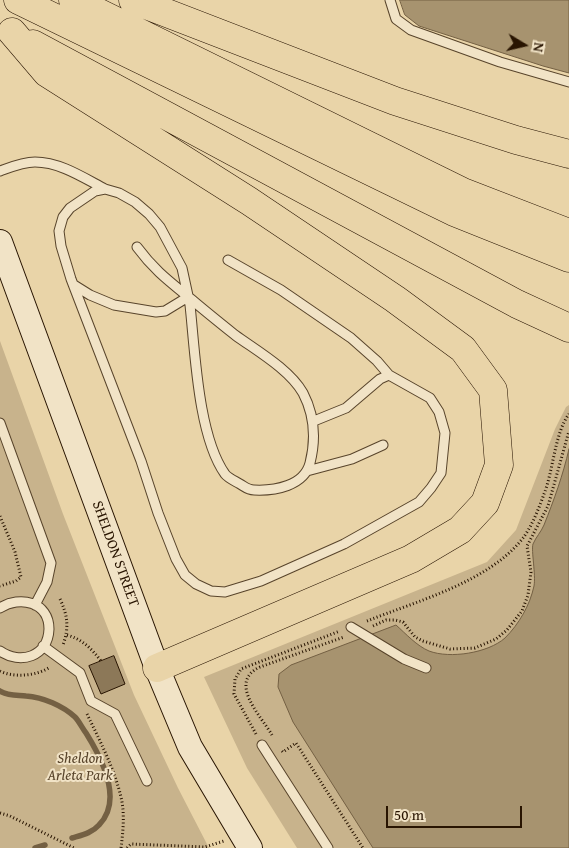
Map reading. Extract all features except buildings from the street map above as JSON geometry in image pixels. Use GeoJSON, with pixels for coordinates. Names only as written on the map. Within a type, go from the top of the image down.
{"type":"FeatureCollection","features":[{"type":"Feature","properties":{"kind":"highway"},"geometry":{"type":"LineString","coordinates":[[18,0],[454,212],[569,258]]}},
{"type":"Feature","properties":{"kind":"highway"},"geometry":{"type":"LineString","coordinates":[[73,0],[463,192],[569,233]]}},
{"type":"Feature","properties":{"kind":"highway"},"geometry":{"type":"LineString","coordinates":[[133,0],[395,100],[516,140],[569,154]]}},
{"type":"Feature","properties":{"kind":"highway"},"geometry":{"type":"LineString","coordinates":[[6,29],[517,304],[569,328]]}},
{"type":"Feature","properties":{"kind":"highway"},"geometry":{"type":"LineString","coordinates":[[6,29],[47,73],[249,201],[395,299],[463,349],[493,390],[499,465],[485,502],[460,530],[411,559],[157,668]]}},
{"type":"Feature","properties":{"kind":"main road","name":"SHELDON STREET"},"geometry":{"type":"LineString","coordinates":[[1,244],[157,668],[190,747],[246,842]]}},
{"type":"Feature","properties":{"kind":"lane"},"geometry":{"type":"LineString","coordinates":[[390,0],[396,19],[411,30],[500,62],[569,82]]}},
{"type":"Feature","properties":{"kind":"lane"},"geometry":{"type":"LineString","coordinates":[[0,171],[20,164],[35,162],[64,169],[106,189],[120,193],[150,214],[160,227],[182,268],[188,297],[206,428],[215,455],[226,476],[250,490],[270,491],[290,485],[308,472],[352,458],[383,445]]}},
{"type":"Feature","properties":{"kind":"lane"},"geometry":{"type":"LineString","coordinates":[[106,189],[94,191],[70,208],[63,217],[60,231],[61,246],[176,559],[186,576],[196,584],[210,591],[226,592],[242,588],[344,544],[419,502],[441,473],[445,433],[439,412],[430,398],[389,375],[377,361],[351,338],[281,290],[228,260]]}},
{"type":"Feature","properties":{"kind":"lane"},"geometry":{"type":"LineString","coordinates":[[137,247],[150,264],[169,283],[280,367],[302,393],[314,420],[314,448],[308,472]]}},
{"type":"Feature","properties":{"kind":"lane"},"geometry":{"type":"LineString","coordinates":[[74,285],[90,295],[114,305],[156,312],[165,311],[188,297]]}},
{"type":"Feature","properties":{"kind":"lane"},"geometry":{"type":"LineString","coordinates":[[314,420],[346,408],[380,378],[389,375]]}},
{"type":"Feature","properties":{"kind":"lane"},"geometry":{"type":"LineString","coordinates":[[0,423],[51,563],[47,582],[35,605]]}},
{"type":"Feature","properties":{"kind":"lane"},"geometry":{"type":"LineString","coordinates":[[0,608],[17,600],[26,601],[42,611],[47,620],[48,629],[47,639],[35,654],[26,658],[16,658],[7,656],[0,651]]}},
{"type":"Feature","properties":{"kind":"lane"},"geometry":{"type":"LineString","coordinates":[[351,627],[404,659],[426,668]]}},
{"type":"Feature","properties":{"kind":"lane"},"geometry":{"type":"LineString","coordinates":[[43,646],[80,673],[91,701],[115,714],[147,781]]}},
{"type":"Feature","properties":{"kind":"lane"},"geometry":{"type":"LineString","coordinates":[[262,745],[328,848]]}},
{"type":"Feature","properties":{"kind":"path"},"geometry":{"type":"LineString","coordinates":[[262,745],[234,694],[235,679],[241,669],[466,582],[488,570],[507,555],[523,538],[545,493],[560,434],[565,419],[569,414]]}},
{"type":"Feature","properties":{"kind":"path"},"geometry":{"type":"LineString","coordinates":[[0,516],[15,552],[21,577],[16,581],[0,586]]}},
{"type":"Feature","properties":{"kind":"path"},"geometry":{"type":"LineString","coordinates":[[67,635],[83,642],[102,661]]}},
{"type":"Feature","properties":{"kind":"path"},"geometry":{"type":"LineString","coordinates":[[85,709],[106,754],[121,798],[123,829],[121,848]]}},
{"type":"Feature","properties":{"kind":"path"},"geometry":{"type":"LineString","coordinates":[[0,813],[10,816],[74,848]]}},
{"type":"Feature","properties":{"kind":"path"},"geometry":{"type":"LineString","coordinates":[[127,848],[131,844],[205,847],[246,842]]}},
{"type":"Feature","properties":{"kind":"green space","name":"Sheldon Arleta Park"},"geometry":{"type":"Polygon","coordinates":[[[0,341],[63,514],[134,695],[209,848],[0,848],[0,341]]]}},
{"type":"Feature","properties":{"kind":"green space"},"geometry":{"type":"Polygon","coordinates":[[[569,405],[569,848],[297,848],[247,768],[204,677],[487,562],[516,530],[555,429],[566,407],[569,405]]]}},
{"type":"Feature","properties":{"kind":"shaded area"},"geometry":{"type":"Polygon","coordinates":[[[400,0],[569,0],[569,73],[419,26],[405,15],[400,0]]]}},
{"type":"Feature","properties":{"kind":"shaded area"},"geometry":{"type":"Polygon","coordinates":[[[569,449],[569,848],[373,848],[293,722],[278,687],[279,674],[291,665],[396,625],[420,646],[438,653],[458,654],[479,651],[505,638],[515,627],[530,600],[534,586],[533,544],[543,528],[569,449]]]}},
{"type":"Feature","properties":{"kind":"waterway"},"geometry":{"type":"LineString","coordinates":[[0,691],[9,695],[39,698],[65,709],[78,720],[98,754],[108,779],[110,803],[106,815],[99,825],[87,833],[72,838]]}},
{"type":"Feature","properties":{"kind":"waterway"},"geometry":{"type":"LineString","coordinates":[[35,848],[45,845]]}}]}
